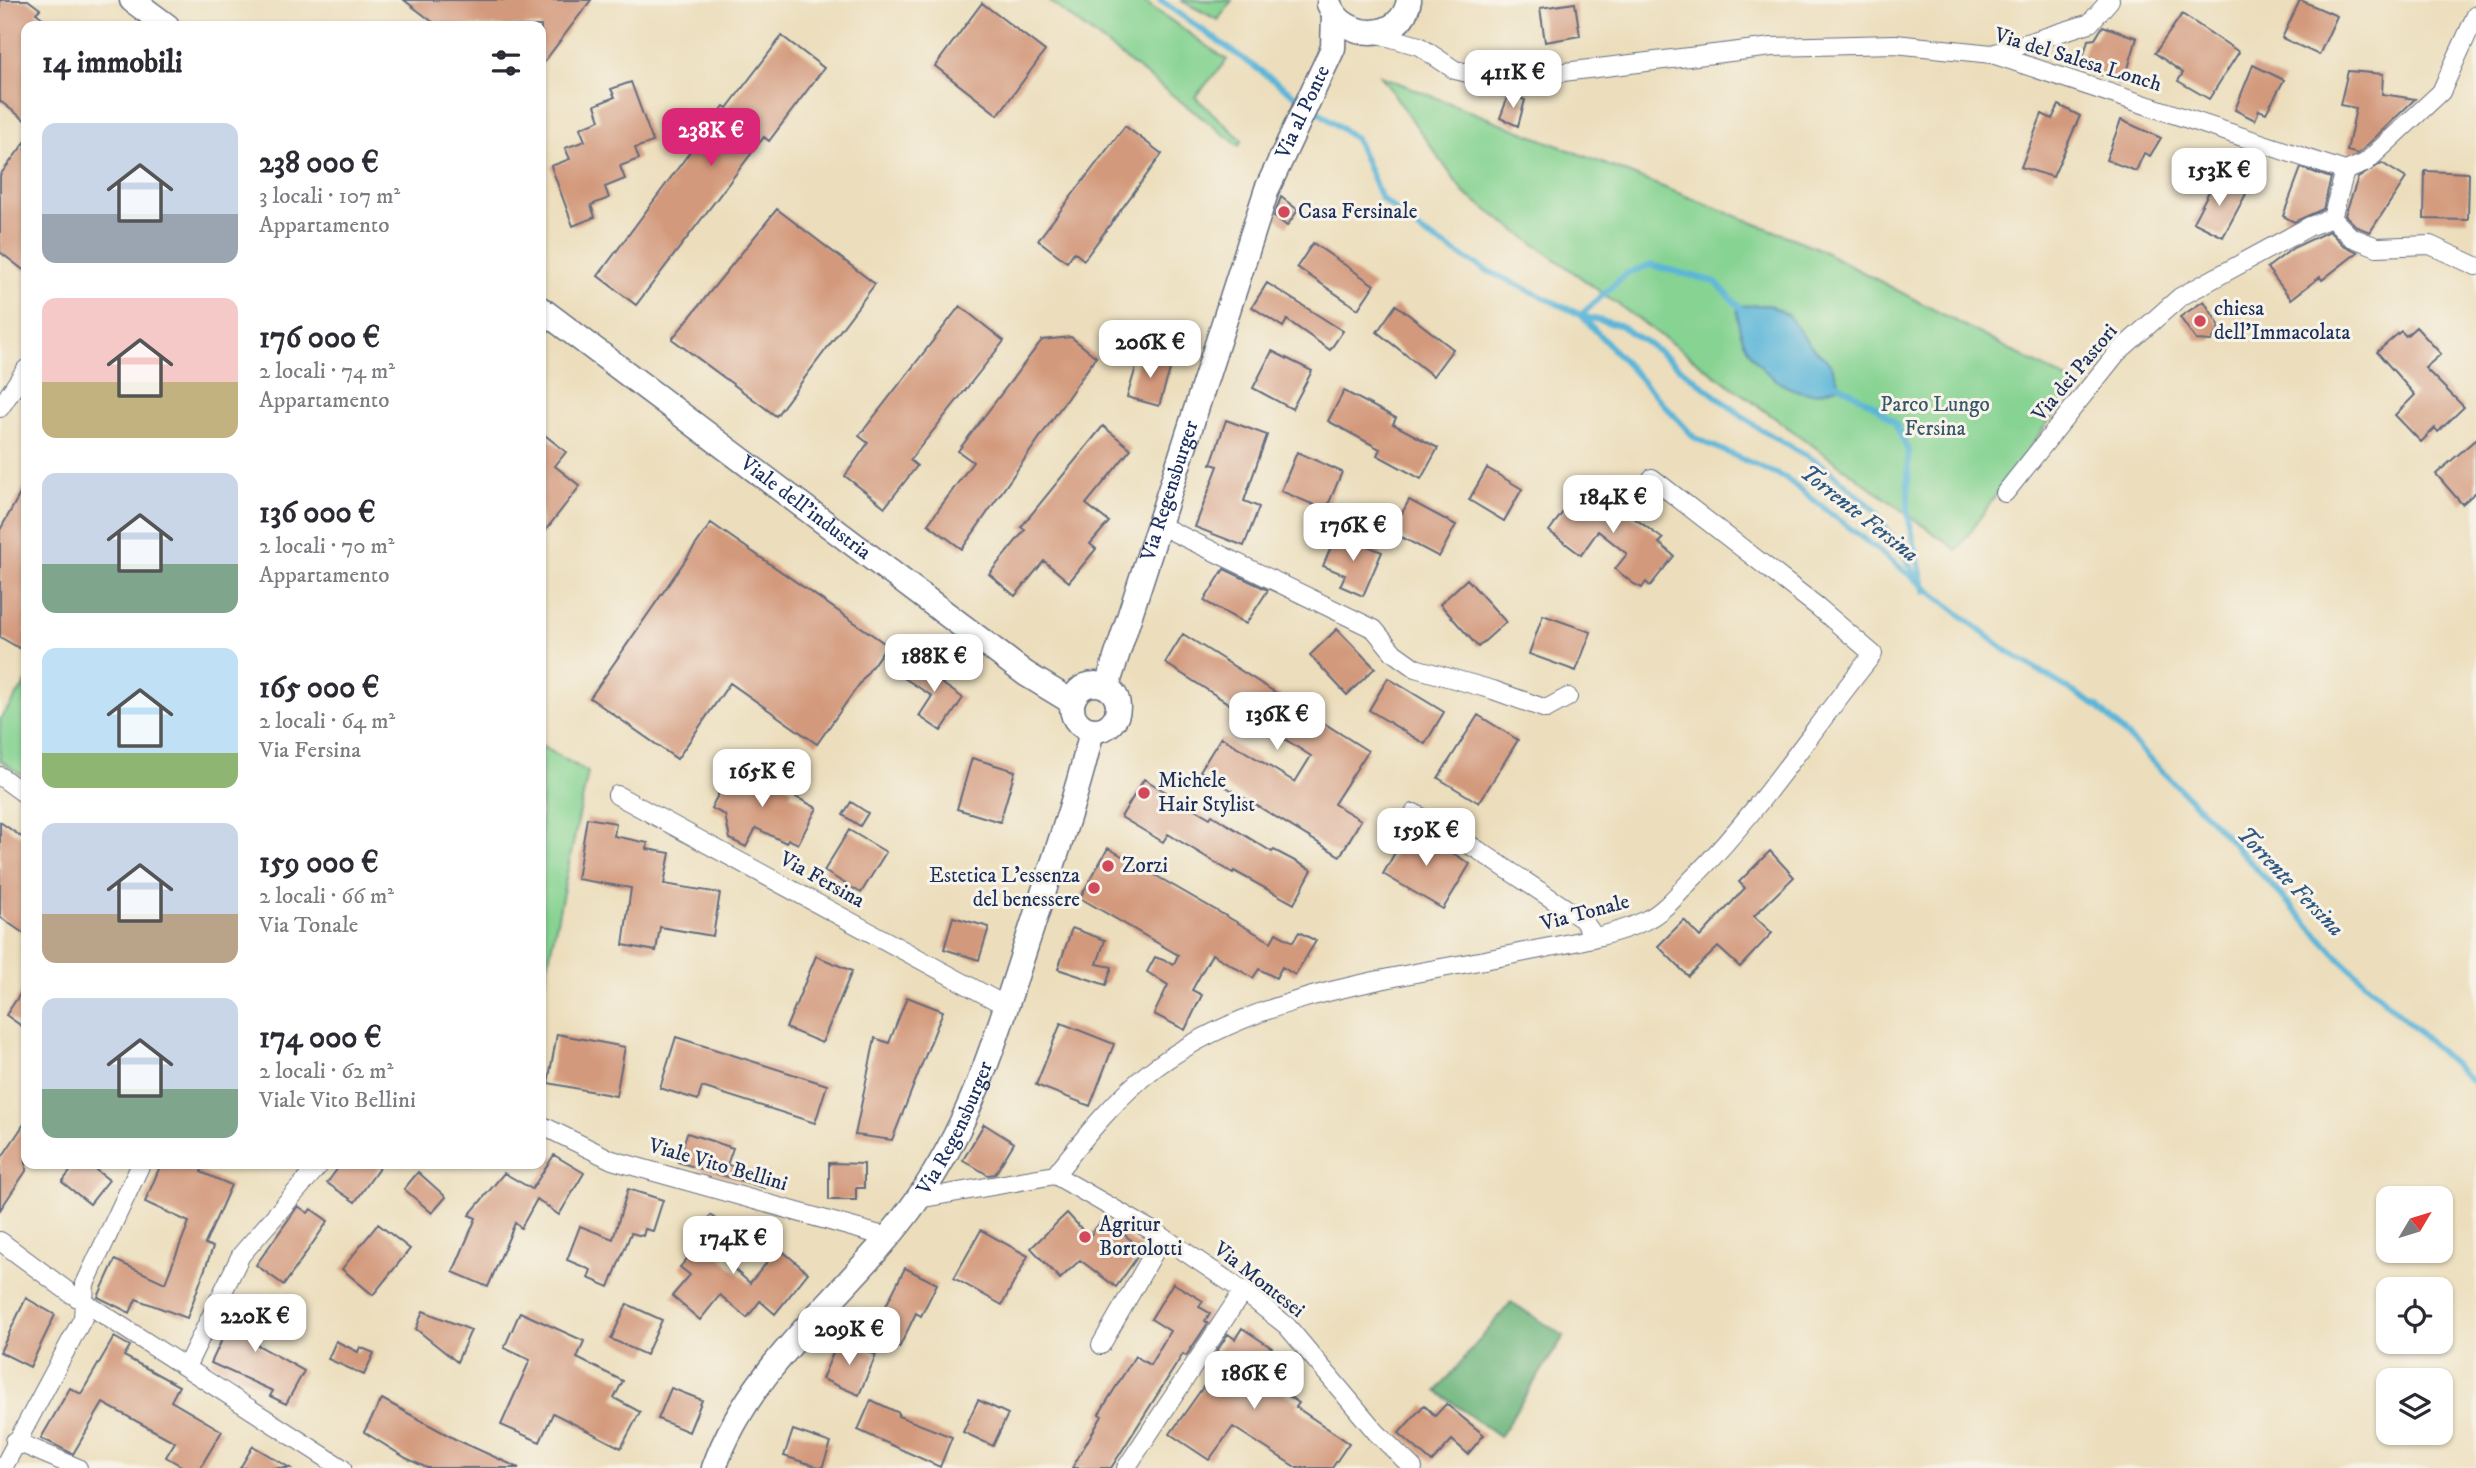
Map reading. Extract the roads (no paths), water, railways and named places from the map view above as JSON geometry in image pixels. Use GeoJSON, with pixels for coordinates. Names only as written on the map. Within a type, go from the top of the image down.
{"type":"FeatureCollection","features":[{"type":"Feature","properties":{"kind":"main road"},"geometry":{"type":"LineString","coordinates":[[132,0],[160,21]]}},
{"type":"Feature","properties":{"kind":"main road","name":"Via al Ponte"},"geometry":{"type":"LineString","coordinates":[[1333,48],[1396,23],[1409,2]]}},
{"type":"Feature","properties":{"kind":"main road"},"geometry":{"type":"LineString","coordinates":[[1331,7],[1346,26],[1369,33]]}},
{"type":"Feature","properties":{"kind":"main road","name":"Via al Ponte"},"geometry":{"type":"LineString","coordinates":[[1272,176],[1333,48],[1331,7]]}},
{"type":"Feature","properties":{"kind":"main road","name":"Via Regensburger"},"geometry":{"type":"LineString","coordinates":[[1107,686],[1157,524],[1272,176]]}},
{"type":"Feature","properties":{"kind":"main road","name":"Viale dell'industria"},"geometry":{"type":"LineString","coordinates":[[546,314],[1015,666],[1072,702]]}},
{"type":"Feature","properties":{"kind":"main road"},"geometry":{"type":"LineString","coordinates":[[1084,686],[1107,686],[1117,697],[1119,712],[1111,724],[1092,730],[1077,721],[1072,702],[1084,686]]}},
{"type":"Feature","properties":{"kind":"main road","name":"Via Regensburger"},"geometry":{"type":"LineString","coordinates":[[714,1468],[747,1402],[779,1358],[918,1199],[952,1143],[978,1087],[1006,1006],[1072,805],[1092,730]]}},
{"type":"Feature","properties":{"kind":"street"},"geometry":{"type":"LineString","coordinates":[[1992,54],[2090,23],[2110,0]]}},
{"type":"Feature","properties":{"kind":"street"},"geometry":{"type":"LineString","coordinates":[[1409,2],[1419,46]]}},
{"type":"Feature","properties":{"kind":"street"},"geometry":{"type":"LineString","coordinates":[[2476,15],[2441,92],[2365,163],[2345,171],[2332,218],[2350,237],[2377,247],[2430,245],[2476,266]]}},
{"type":"Feature","properties":{"kind":"street","name":"Via del Salesa Lonch"},"geometry":{"type":"LineString","coordinates":[[1369,33],[1419,46],[1455,70],[1497,80],[1772,47],[1895,44],[1992,54],[2345,171]]}},
{"type":"Feature","properties":{"kind":"street","name":"Via dei Pastori"},"geometry":{"type":"LineString","coordinates":[[2005,493],[2117,353],[2180,296],[2310,226],[2332,218]]}},
{"type":"Feature","properties":{"kind":"street"},"geometry":{"type":"LineString","coordinates":[[0,408],[6,386],[21,373]]}},
{"type":"Feature","properties":{"kind":"street","name":"Via Tonale"},"geometry":{"type":"LineString","coordinates":[[1055,1175],[1104,1116],[1155,1068],[1213,1033],[1272,1009],[1321,995],[1595,937],[1649,919],[1700,871],[1791,764],[1826,711],[1873,654],[1818,607],[1652,478]]}},
{"type":"Feature","properties":{"kind":"street"},"geometry":{"type":"LineString","coordinates":[[1157,524],[1374,629],[1394,653],[1415,668],[1493,690],[1546,709],[1568,697]]}},
{"type":"Feature","properties":{"kind":"street"},"geometry":{"type":"LineString","coordinates":[[0,776],[21,791]]}},
{"type":"Feature","properties":{"kind":"street","name":"Via Fersina"},"geometry":{"type":"LineString","coordinates":[[617,795],[1006,1006]]}},
{"type":"Feature","properties":{"kind":"street"},"geometry":{"type":"LineString","coordinates":[[1414,813],[1478,850],[1583,919],[1595,937]]}},
{"type":"Feature","properties":{"kind":"street","name":"Viale Vito Bellini"},"geometry":{"type":"LineString","coordinates":[[546,1127],[612,1160],[887,1237]]}},
{"type":"Feature","properties":{"kind":"street"},"geometry":{"type":"LineString","coordinates":[[3,1468],[15,1441],[83,1318],[85,1284],[139,1169]]}},
{"type":"Feature","properties":{"kind":"street"},"geometry":{"type":"LineString","coordinates":[[186,1367],[241,1255],[316,1169]]}},
{"type":"Feature","properties":{"kind":"street"},"geometry":{"type":"LineString","coordinates":[[918,1199],[1055,1175]]}},
{"type":"Feature","properties":{"kind":"street","name":"Via Montesei"},"geometry":{"type":"LineString","coordinates":[[1055,1175],[1163,1237],[1243,1291],[1287,1326],[1377,1432],[1413,1468]]}},
{"type":"Feature","properties":{"kind":"street"},"geometry":{"type":"LineString","coordinates":[[1101,1345],[1163,1237]]}},
{"type":"Feature","properties":{"kind":"street"},"geometry":{"type":"LineString","coordinates":[[0,1241],[85,1302],[342,1468]]}},
{"type":"Feature","properties":{"kind":"street"},"geometry":{"type":"LineString","coordinates":[[1126,1468],[1243,1291]]}},
{"type":"Feature","properties":{"kind":"street"},"geometry":{"type":"LineString","coordinates":[[15,1441],[78,1468]]}},
{"type":"Feature","properties":{"kind":"water"},"geometry":{"type":"Polygon","coordinates":[[[1769,305],[1788,315],[1809,344],[1831,364],[1840,386],[1816,393],[1798,391],[1770,376],[1759,364],[1742,336],[1738,306],[1769,305]]]}},
{"type":"Feature","properties":{"kind":"waterway","name":"Torrente Fersina"},"geometry":{"type":"LineString","coordinates":[[1160,0],[1303,101]]}},
{"type":"Feature","properties":{"kind":"waterway","name":"Torrente Fersina"},"geometry":{"type":"LineString","coordinates":[[1312,107],[1356,139],[1381,198],[1424,234],[1484,269],[1581,315],[1695,438],[1787,479],[2007,651],[2098,707],[2211,820],[2341,960],[2476,1085]]}},
{"type":"Feature","properties":{"kind":"waterway"},"geometry":{"type":"LineString","coordinates":[[1581,315],[1627,273],[1651,265],[1716,282],[1743,311]]}},
{"type":"Feature","properties":{"kind":"waterway"},"geometry":{"type":"LineString","coordinates":[[1582,316],[1619,325],[1650,345],[1755,426],[1824,466],[1875,510],[1923,586]]}},
{"type":"Feature","properties":{"kind":"waterway"},"geometry":{"type":"LineString","coordinates":[[1834,382],[1872,404],[1895,423],[1908,451],[1908,515],[1925,591]]}},
{"type":"Feature","properties":{"kind":"place","name":"Casa Fersinale"},"geometry":{"type":"Point","coordinates":[1284,212]}},
{"type":"Feature","properties":{"kind":"place","name":"chiesa dell'Immacolata"},"geometry":{"type":"Point","coordinates":[2200,321]}},
{"type":"Feature","properties":{"kind":"place","name":"Michele Hair Stylist"},"geometry":{"type":"Point","coordinates":[1144,793]}},
{"type":"Feature","properties":{"kind":"place","name":"Zorzi"},"geometry":{"type":"Point","coordinates":[1108,866]}},
{"type":"Feature","properties":{"kind":"place","name":"Estetica L'essenza del benessere"},"geometry":{"type":"Point","coordinates":[1094,888]}},
{"type":"Feature","properties":{"kind":"place","name":"Agritur Bortolotti"},"geometry":{"type":"Point","coordinates":[1085,1237]}},
{"type":"Feature","properties":{"kind":"park label","name":"Parco Lungo Fersina"},"geometry":{"type":"Point","coordinates":[1935,417]}}]}
